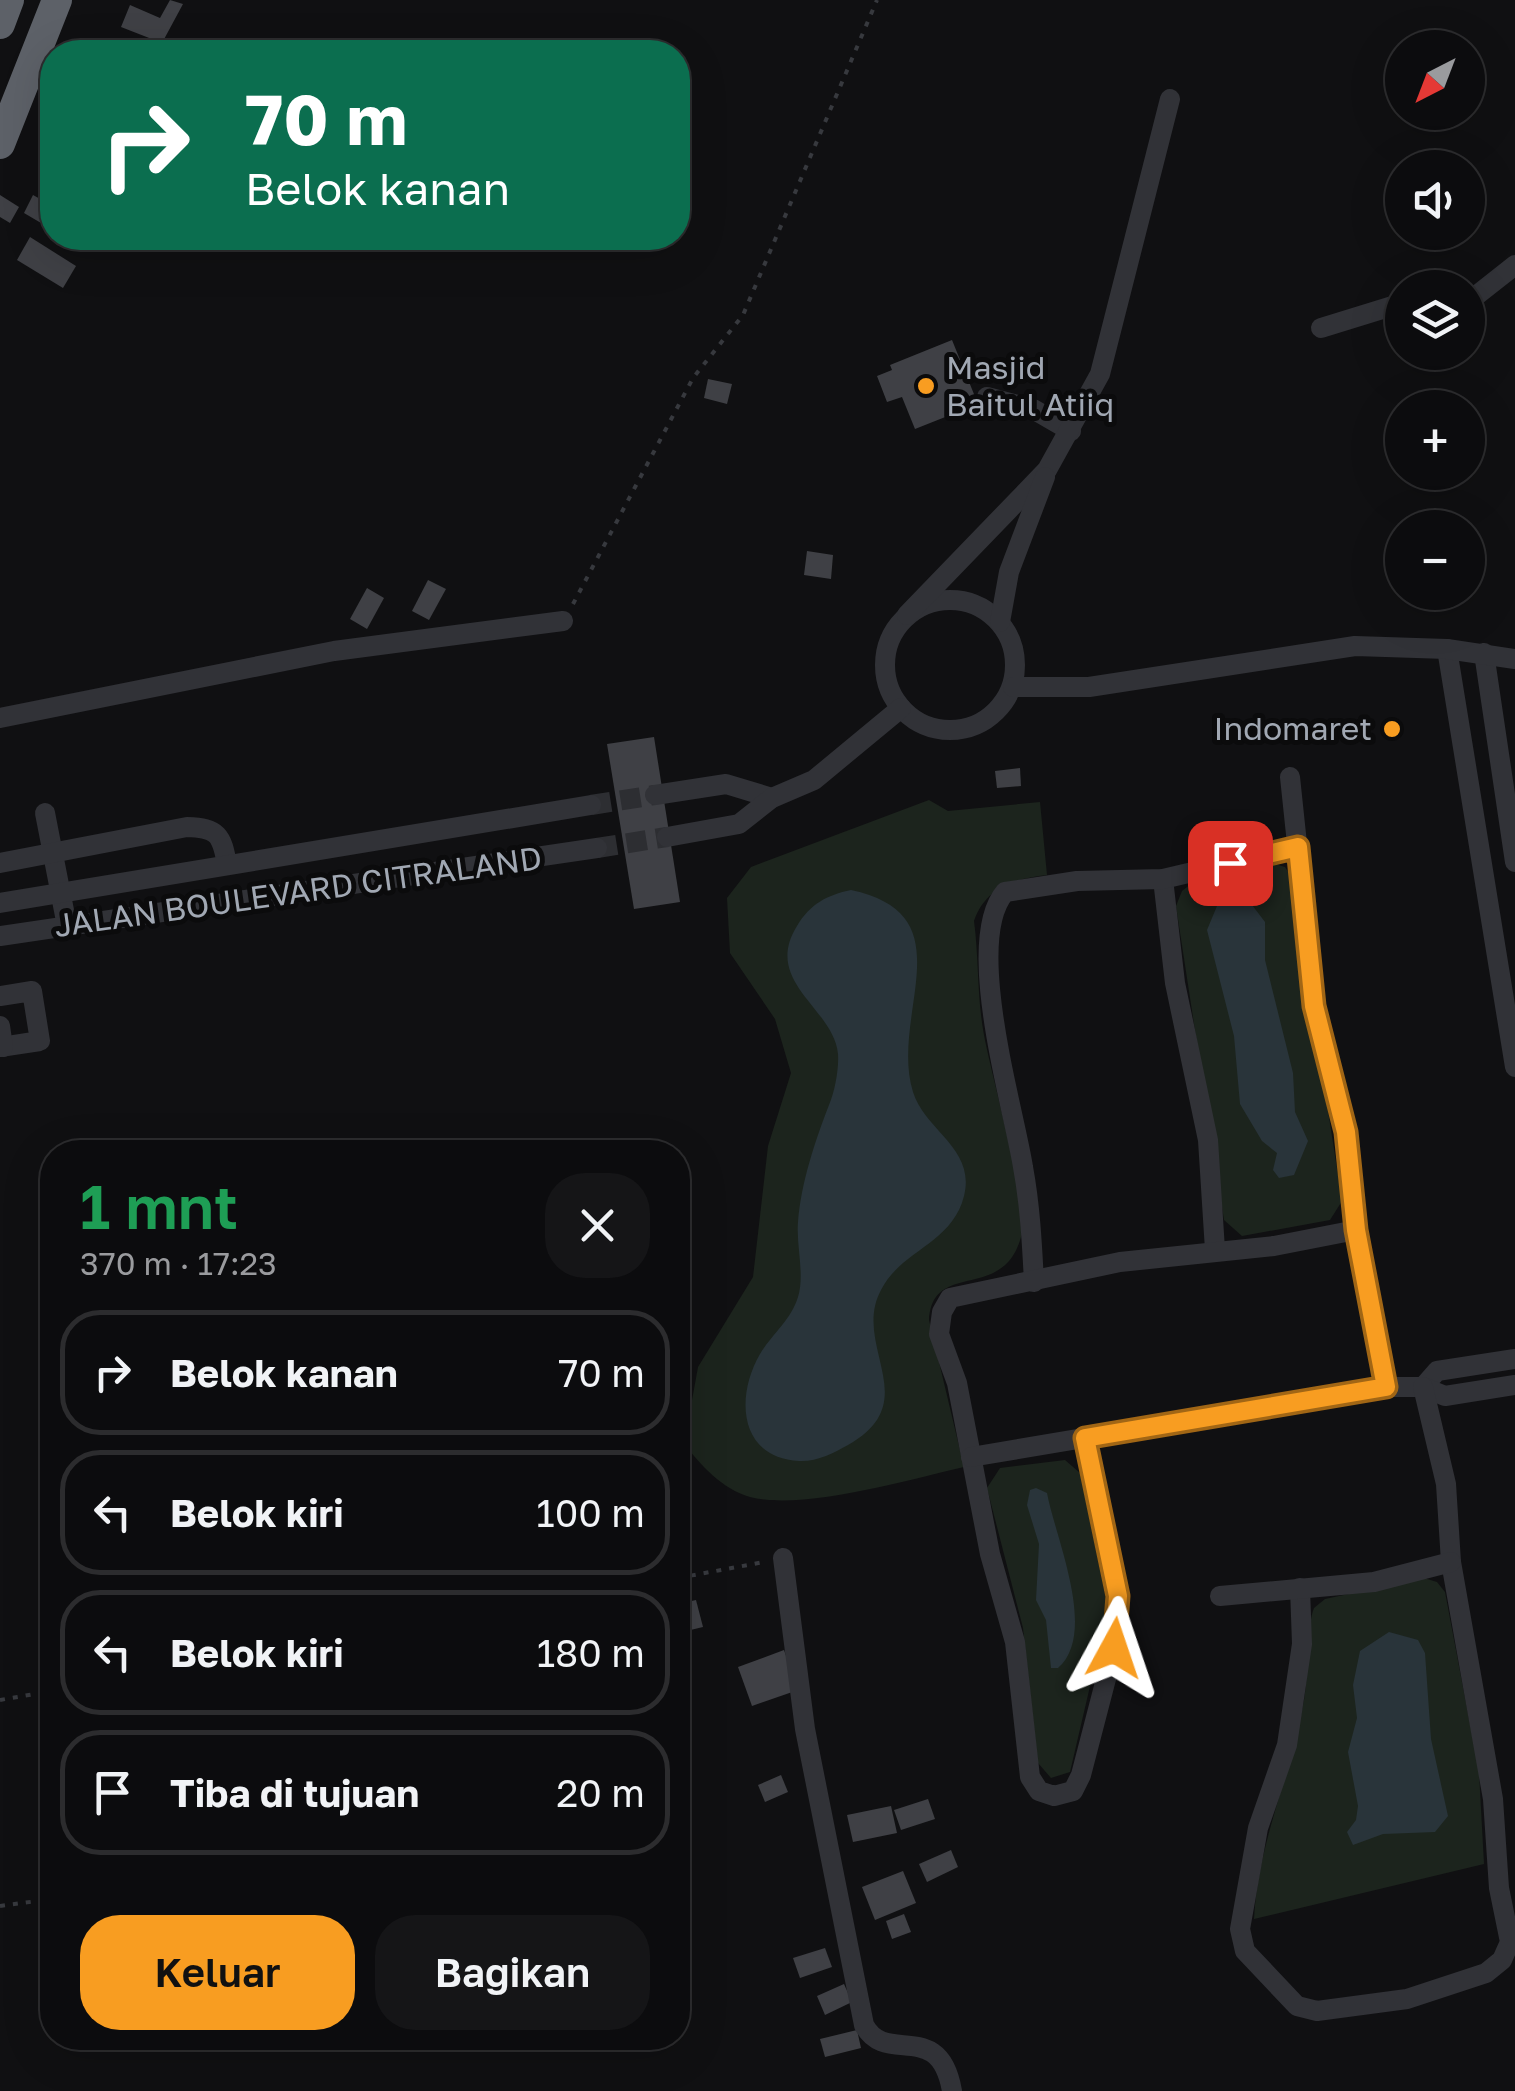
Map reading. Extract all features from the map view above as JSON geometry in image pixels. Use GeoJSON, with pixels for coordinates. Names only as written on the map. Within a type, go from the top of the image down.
{"type":"FeatureCollection","features":[{"type":"Feature","properties":{"kind":"highway"},"geometry":{"type":"LineString","coordinates":[[0,24],[9,0]]}},
{"type":"Feature","properties":{"kind":"highway"},"geometry":{"type":"LineString","coordinates":[[41,40],[57,0]]}},
{"type":"Feature","properties":{"kind":"highway"},"geometry":{"type":"LineString","coordinates":[[0,144],[40,43]]}},
{"type":"Feature","properties":{"kind":"street"},"geometry":{"type":"LineString","coordinates":[[1000,622],[1009,572],[1047,470],[1100,374],[1170,98]]}},
{"type":"Feature","properties":{"kind":"street"},"geometry":{"type":"LineString","coordinates":[[1485,289],[1515,265]]}},
{"type":"Feature","properties":{"kind":"street"},"geometry":{"type":"LineString","coordinates":[[1321,328],[1385,308]]}},
{"type":"Feature","properties":{"kind":"street"},"geometry":{"type":"LineString","coordinates":[[987,397],[1032,410],[1071,431]]}},
{"type":"Feature","properties":{"kind":"street"},"geometry":{"type":"LineString","coordinates":[[906,616],[937,600],[972,603],[1000,622],[1015,652],[1013,686],[994,715],[963,730],[929,728],[900,708],[886,678],[888,644],[906,616],[1047,470]]}},
{"type":"Feature","properties":{"kind":"street"},"geometry":{"type":"LineString","coordinates":[[0,718],[334,651],[563,621]]}},
{"type":"Feature","properties":{"kind":"street"},"geometry":{"type":"LineString","coordinates":[[1013,686],[1089,687],[1355,646],[1447,649],[1515,659]]}},
{"type":"Feature","properties":{"kind":"street"},"geometry":{"type":"LineString","coordinates":[[1447,649],[1515,1067]]}},
{"type":"Feature","properties":{"kind":"street"},"geometry":{"type":"LineString","coordinates":[[1484,653],[1515,862]]}},
{"type":"Feature","properties":{"kind":"street"},"geometry":{"type":"LineString","coordinates":[[667,837],[739,824],[772,798],[814,780],[900,708]]}},
{"type":"Feature","properties":{"kind":"street"},"geometry":{"type":"LineString","coordinates":[[1290,777],[1314,1006],[1346,1132],[1356,1230],[1386,1387]]}},
{"type":"Feature","properties":{"kind":"street"},"geometry":{"type":"LineString","coordinates":[[655,795],[726,784],[772,798]]}},
{"type":"Feature","properties":{"kind":"street"},"geometry":{"type":"LineString","coordinates":[[1472,802],[1505,796]]}},
{"type":"Feature","properties":{"kind":"street","name":"JALAN BOULEVARD CITRALAND"},"geometry":{"type":"LineString","coordinates":[[0,903],[591,805]]}},
{"type":"Feature","properties":{"kind":"street"},"geometry":{"type":"LineString","coordinates":[[45,813],[67,926]]}},
{"type":"Feature","properties":{"kind":"street"},"geometry":{"type":"LineString","coordinates":[[0,863],[187,827],[211,828],[222,838],[227,865]]}},
{"type":"Feature","properties":{"kind":"street"},"geometry":{"type":"LineString","coordinates":[[1034,1282],[1023,1165],[993,1016],[989,920],[1005,892],[1077,881],[1163,879],[1298,847]]}},
{"type":"Feature","properties":{"kind":"street","name":"JALAN BOULEVARD CITRALAND"},"geometry":{"type":"LineString","coordinates":[[0,936],[596,848]]}},
{"type":"Feature","properties":{"kind":"street"},"geometry":{"type":"LineString","coordinates":[[1163,879],[1175,982],[1208,1140],[1215,1250]]}},
{"type":"Feature","properties":{"kind":"street"},"geometry":{"type":"LineString","coordinates":[[0,996],[32,991],[40,1041],[1,1040]]}},
{"type":"Feature","properties":{"kind":"street"},"geometry":{"type":"LineString","coordinates":[[1085,1438],[1118,1596],[1115,1630],[1082,1775],[1072,1791],[1054,1796],[1040,1791],[1030,1777],[1015,1642],[990,1554],[957,1382],[939,1334],[942,1312],[950,1298],[1120,1262],[1274,1246],[1356,1230]]}},
{"type":"Feature","properties":{"kind":"street"},"geometry":{"type":"LineString","coordinates":[[1423,1387],[1437,1370],[1515,1359]]}},
{"type":"Feature","properties":{"kind":"street"},"geometry":{"type":"LineString","coordinates":[[971,1457],[1386,1387],[1423,1387],[1446,1396],[1515,1385]]}},
{"type":"Feature","properties":{"kind":"street"},"geometry":{"type":"LineString","coordinates":[[1300,1588],[1302,1644],[1288,1744],[1258,1828],[1240,1929],[1245,1952],[1297,2006],[1318,2011],[1406,1999],[1486,1973],[1502,1960],[1510,1942],[1499,1888],[1493,1798],[1450,1562],[1446,1484],[1423,1387]]}},
{"type":"Feature","properties":{"kind":"street"},"geometry":{"type":"LineString","coordinates":[[784,1558],[805,1729],[864,2025],[878,2040],[930,2048],[946,2064],[952,2091]]}},
{"type":"Feature","properties":{"kind":"street"},"geometry":{"type":"LineString","coordinates":[[1220,1596],[1374,1582],[1450,1562]]}},
{"type":"Feature","properties":{"kind":"path"},"geometry":{"type":"LineString","coordinates":[[563,621],[692,378],[743,315],[877,0]]}},
{"type":"Feature","properties":{"kind":"path"},"geometry":{"type":"LineString","coordinates":[[690,1576],[784,1558]]}},
{"type":"Feature","properties":{"kind":"path"},"geometry":{"type":"LineString","coordinates":[[0,1700],[40,1693]]}},
{"type":"Feature","properties":{"kind":"path"},"geometry":{"type":"LineString","coordinates":[[0,1906],[40,1901]]}},
{"type":"Feature","properties":{"kind":"shaded area"},"geometry":{"type":"Polygon","coordinates":[[[929,800],[948,811],[1040,802],[1047,875],[1003,887],[986,900],[974,921],[984,1035],[1015,1171],[1022,1222],[1021,1237],[1012,1257],[1000,1269],[955,1284],[933,1302],[929,1320],[964,1467],[827,1497],[772,1500],[750,1497],[721,1482],[690,1451],[690,1411],[698,1367],[753,1277],[768,1146],[791,1073],[775,1019],[730,953],[727,898],[751,867],[929,800]]]}},
{"type":"Feature","properties":{"kind":"shaded area"},"geometry":{"type":"Polygon","coordinates":[[[1275,864],[1285,867],[1292,878],[1342,1201],[1330,1220],[1242,1236],[1224,1220],[1176,906],[1182,891],[1192,883],[1275,864]]]}},
{"type":"Feature","properties":{"kind":"shaded area"},"geometry":{"type":"Polygon","coordinates":[[[851,890],[886,903],[907,921],[916,944],[917,971],[908,1062],[913,1092],[919,1106],[956,1152],[966,1179],[964,1196],[949,1225],[901,1265],[881,1290],[874,1311],[874,1332],[885,1391],[882,1410],[871,1428],[848,1445],[831,1454],[799,1461],[764,1449],[754,1437],[748,1422],[747,1388],[760,1354],[791,1313],[798,1297],[802,1192],[838,1066],[834,1038],[794,979],[788,963],[789,946],[797,926],[813,906],[851,890]]]}},
{"type":"Feature","properties":{"kind":"shaded area"},"geometry":{"type":"Polygon","coordinates":[[[1233,898],[1249,901],[1265,922],[1265,960],[1293,1073],[1295,1112],[1308,1141],[1294,1175],[1279,1178],[1273,1170],[1277,1153],[1262,1141],[1240,1104],[1234,1036],[1207,930],[1217,906],[1233,898]]]}},
{"type":"Feature","properties":{"kind":"shaded area"},"geometry":{"type":"Polygon","coordinates":[[[1065,1460],[1080,1473],[1108,1609],[1070,1772],[1051,1778],[1038,1763],[1023,1628],[987,1488],[1000,1468],[1065,1460]]]}},
{"type":"Feature","properties":{"kind":"shaded area"},"geometry":{"type":"Polygon","coordinates":[[[1036,1488],[1047,1493],[1071,1585],[1074,1632],[1069,1652],[1058,1668],[1051,1668],[1046,1620],[1036,1600],[1039,1544],[1027,1505],[1030,1490],[1036,1488]]]}},
{"type":"Feature","properties":{"kind":"shaded area"},"geometry":{"type":"Polygon","coordinates":[[[1424,1578],[1437,1582],[1445,1592],[1479,1772],[1484,1864],[1254,1919],[1268,1836],[1304,1700],[1314,1608],[1325,1599],[1424,1578]]]}},
{"type":"Feature","properties":{"kind":"shaded area"},"geometry":{"type":"Polygon","coordinates":[[[1389,1632],[1418,1640],[1425,1653],[1431,1739],[1448,1816],[1435,1832],[1383,1834],[1353,1845],[1347,1832],[1356,1820],[1358,1806],[1348,1752],[1357,1718],[1353,1685],[1360,1651],[1389,1632]]]}},
{"type":"Feature","properties":{"kind":"building"},"geometry":{"type":"Polygon","coordinates":[[[170,0],[183,4],[164,40],[121,27],[130,5],[160,18],[170,0]]]}},
{"type":"Feature","properties":{"kind":"building"},"geometry":{"type":"Polygon","coordinates":[[[0,195],[19,207],[10,223],[0,217],[0,195]]]}},
{"type":"Feature","properties":{"kind":"building"},"geometry":{"type":"Polygon","coordinates":[[[33,195],[40,199],[40,222],[24,213],[33,195]]]}},
{"type":"Feature","properties":{"kind":"building"},"geometry":{"type":"Polygon","coordinates":[[[30,237],[40,243],[40,250],[51,250],[76,266],[63,288],[17,260],[30,237]]]}},
{"type":"Feature","properties":{"kind":"building","name":"Masjid Baitul Atiiq"},"geometry":{"type":"Polygon","coordinates":[[[952,340],[978,404],[915,429],[902,397],[887,402],[877,376],[892,370],[890,365],[952,340]]]}},
{"type":"Feature","properties":{"kind":"building"},"geometry":{"type":"Polygon","coordinates":[[[708,379],[732,384],[727,404],[704,398],[708,379]]]}},
{"type":"Feature","properties":{"kind":"building"},"geometry":{"type":"Polygon","coordinates":[[[807,551],[833,555],[831,579],[804,575],[807,551]]]}},
{"type":"Feature","properties":{"kind":"building"},"geometry":{"type":"Polygon","coordinates":[[[428,580],[446,589],[429,620],[412,611],[428,580]]]}},
{"type":"Feature","properties":{"kind":"building"},"geometry":{"type":"Polygon","coordinates":[[[367,588],[384,598],[367,629],[350,619],[367,588]]]}},
{"type":"Feature","properties":{"kind":"building"},"geometry":{"type":"Polygon","coordinates":[[[654,737],[680,902],[634,909],[607,744],[654,737]]]}},
{"type":"Feature","properties":{"kind":"building"},"geometry":{"type":"Polygon","coordinates":[[[1020,768],[1021,786],[997,788],[995,771],[1020,768]]]}},
{"type":"Feature","properties":{"kind":"building"},"geometry":{"type":"Polygon","coordinates":[[[696,1600],[703,1627],[690,1630],[690,1601],[696,1600]]]}},
{"type":"Feature","properties":{"kind":"building"},"geometry":{"type":"Polygon","coordinates":[[[784,1650],[798,1690],[752,1706],[738,1667],[784,1650]]]}},
{"type":"Feature","properties":{"kind":"building"},"geometry":{"type":"Polygon","coordinates":[[[781,1775],[788,1792],[765,1802],[758,1785],[781,1775]]]}},
{"type":"Feature","properties":{"kind":"building"},"geometry":{"type":"Polygon","coordinates":[[[928,1799],[935,1819],[901,1830],[894,1810],[928,1799]]]}},
{"type":"Feature","properties":{"kind":"building"},"geometry":{"type":"Polygon","coordinates":[[[891,1806],[897,1833],[853,1842],[847,1815],[891,1806]]]}},
{"type":"Feature","properties":{"kind":"building"},"geometry":{"type":"Polygon","coordinates":[[[951,1850],[958,1867],[927,1882],[919,1864],[951,1850]]]}},
{"type":"Feature","properties":{"kind":"building"},"geometry":{"type":"Polygon","coordinates":[[[903,1871],[916,1903],[875,1920],[862,1887],[903,1871]]]}},
{"type":"Feature","properties":{"kind":"building"},"geometry":{"type":"Polygon","coordinates":[[[904,1914],[911,1932],[892,1939],[886,1921],[904,1914]]]}},
{"type":"Feature","properties":{"kind":"building"},"geometry":{"type":"Polygon","coordinates":[[[825,1948],[832,1967],[800,1978],[793,1958],[825,1948]]]}},
{"type":"Feature","properties":{"kind":"building"},"geometry":{"type":"Polygon","coordinates":[[[844,1984],[852,2002],[825,2015],[817,1996],[844,1984]]]}},
{"type":"Feature","properties":{"kind":"building"},"geometry":{"type":"Polygon","coordinates":[[[857,2030],[861,2048],[825,2057],[820,2039],[857,2030]]]}},
{"type":"Feature","properties":{"kind":"tunnel"},"geometry":{"type":"LineString","coordinates":[[591,805],[655,795]]}},
{"type":"Feature","properties":{"kind":"tunnel"},"geometry":{"type":"LineString","coordinates":[[597,848],[667,837]]}},
{"type":"Feature","properties":{"kind":"place","name":"Masjid Baitul Atiiq"},"geometry":{"type":"Point","coordinates":[926,386]}},
{"type":"Feature","properties":{"kind":"place","name":"Indomaret"},"geometry":{"type":"Point","coordinates":[1392,729]}},
{"type":"Feature","properties":{"kind":"route"},"geometry":{"type":"LineString","coordinates":[[1114,1648],[1118,1596],[1085,1438],[1386,1387],[1356,1230],[1346,1132],[1314,1006],[1298,847],[1230,863]]}}]}
